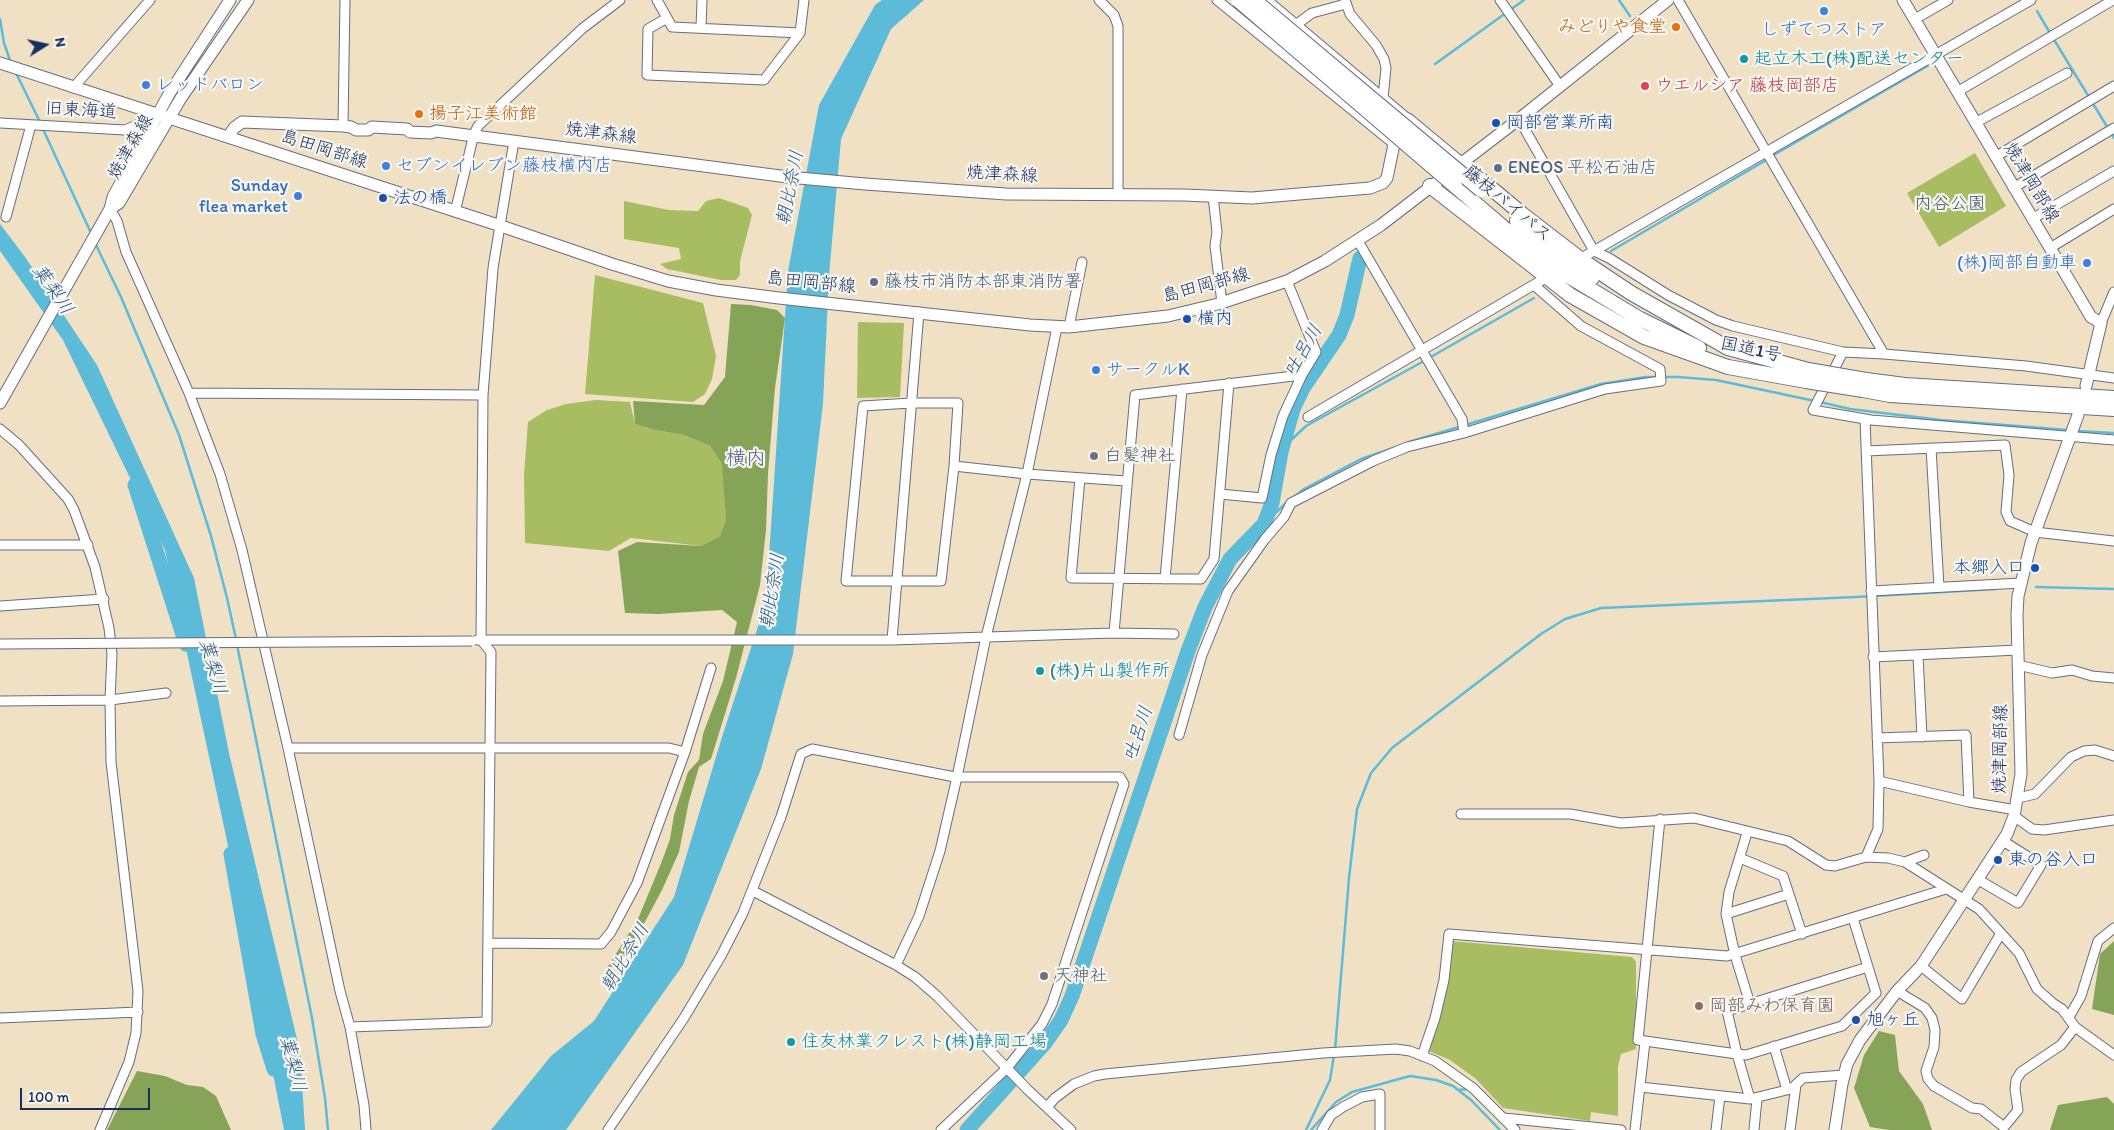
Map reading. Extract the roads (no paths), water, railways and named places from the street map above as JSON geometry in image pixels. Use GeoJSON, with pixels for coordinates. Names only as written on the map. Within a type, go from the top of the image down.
{"type":"FeatureCollection","features":[{"type":"Feature","properties":{"kind":"highway","name":"藤枝バイパス"},"geometry":{"type":"LineString","coordinates":[[1238,0],[1542,258],[1619,308],[1660,329],[1709,352],[1790,377]]}},
{"type":"Feature","properties":{"kind":"highway","name":"藤枝バイパス"},"geometry":{"type":"LineString","coordinates":[[1254,0],[1536,237],[1587,275],[1657,316],[1728,348]]}},
{"type":"Feature","properties":{"kind":"highway","name":"国道1号"},"geometry":{"type":"LineString","coordinates":[[1460,163],[1522,214],[1584,261],[1631,293],[1728,348],[1807,375],[1864,385],[1905,385],[2114,398]]}},
{"type":"Feature","properties":{"kind":"highway","name":"国道1号"},"geometry":{"type":"LineString","coordinates":[[1430,186],[1570,295],[1644,337],[1728,367],[1790,377],[1807,375]]}},
{"type":"Feature","properties":{"kind":"highway","name":"国道1号"},"geometry":{"type":"LineString","coordinates":[[1864,385],[1890,395],[2114,409]]}},
{"type":"Feature","properties":{"kind":"main road","name":"焼津森線"},"geometry":{"type":"LineString","coordinates":[[163,118],[170,94],[230,0]]}},
{"type":"Feature","properties":{"kind":"main road","name":"焼津森線"},"geometry":{"type":"LineString","coordinates":[[0,403],[110,209],[113,197],[163,118],[248,0]]}},
{"type":"Feature","properties":{"kind":"main road"},"geometry":{"type":"LineString","coordinates":[[1408,119],[1460,163],[1519,119],[1668,0]]}},
{"type":"Feature","properties":{"kind":"main road","name":"焼津岡部線"},"geometry":{"type":"LineString","coordinates":[[1903,0],[2091,317],[2102,323]]}},
{"type":"Feature","properties":{"kind":"main road","name":"島田岡部線"},"geometry":{"type":"LineString","coordinates":[[0,63],[163,118],[228,137],[668,281],[716,290],[779,298],[1057,327],[1168,316],[1222,303],[1287,280],[1358,241],[1460,163]]}},
{"type":"Feature","properties":{"kind":"main road","name":"焼津森線"},"geometry":{"type":"LineString","coordinates":[[228,137],[234,128],[242,122],[343,126],[356,130],[372,128],[407,129],[410,132],[431,133],[436,131],[474,134],[514,141],[788,177],[865,184],[1006,194],[1273,197],[1377,186],[1383,183],[1387,178],[1394,144],[1408,119]]}},
{"type":"Feature","properties":{"kind":"main road"},"geometry":{"type":"LineString","coordinates":[[2086,386],[2102,323]]}},
{"type":"Feature","properties":{"kind":"main road","name":"焼津岡部線"},"geometry":{"type":"LineString","coordinates":[[1835,1130],[1844,1075],[1860,1040],[1897,991],[1921,966],[2002,840],[2015,813],[2021,774],[2017,616],[2021,583],[2035,532],[2078,415]]}},
{"type":"Feature","properties":{"kind":"street"},"geometry":{"type":"LineString","coordinates":[[73,88],[150,0]]}},
{"type":"Feature","properties":{"kind":"street"},"geometry":{"type":"LineString","coordinates":[[343,126],[345,0]]}},
{"type":"Feature","properties":{"kind":"street"},"geometry":{"type":"LineString","coordinates":[[455,212],[474,134],[478,126],[567,41],[610,3],[620,0]]}},
{"type":"Feature","properties":{"kind":"street"},"geometry":{"type":"LineString","coordinates":[[657,0],[672,27],[800,33]]}},
{"type":"Feature","properties":{"kind":"street"},"geometry":{"type":"LineString","coordinates":[[701,28],[702,0]]}},
{"type":"Feature","properties":{"kind":"street"},"geometry":{"type":"LineString","coordinates":[[667,18],[648,29],[647,75],[764,80],[800,33],[804,0]]}},
{"type":"Feature","properties":{"kind":"street"},"geometry":{"type":"LineString","coordinates":[[1099,0],[1114,15],[1118,26],[1118,194]]}},
{"type":"Feature","properties":{"kind":"street"},"geometry":{"type":"LineString","coordinates":[[1217,0],[1394,144]]}},
{"type":"Feature","properties":{"kind":"street"},"geometry":{"type":"LineString","coordinates":[[1267,0],[1408,119]]}},
{"type":"Feature","properties":{"kind":"street"},"geometry":{"type":"LineString","coordinates":[[1500,0],[1560,86]]}},
{"type":"Feature","properties":{"kind":"street"},"geometry":{"type":"LineString","coordinates":[[1678,0],[1884,354]]}},
{"type":"Feature","properties":{"kind":"street"},"geometry":{"type":"LineString","coordinates":[[1915,19],[1948,0]]}},
{"type":"Feature","properties":{"kind":"street"},"geometry":{"type":"LineString","coordinates":[[1584,256],[2031,0]]}},
{"type":"Feature","properties":{"kind":"street"},"geometry":{"type":"LineString","coordinates":[[1957,92],[2113,0]]}},
{"type":"Feature","properties":{"kind":"street"},"geometry":{"type":"LineString","coordinates":[[1297,24],[1312,13],[1346,2],[1350,14],[1376,45],[1384,59],[1386,68],[1383,98]]}},
{"type":"Feature","properties":{"kind":"street"},"geometry":{"type":"LineString","coordinates":[[1976,123],[2067,73]]}},
{"type":"Feature","properties":{"kind":"street"},"geometry":{"type":"LineString","coordinates":[[1995,157],[2114,86]]}},
{"type":"Feature","properties":{"kind":"street","name":"旧東海道"},"geometry":{"type":"LineString","coordinates":[[0,122],[125,130],[163,118]]}},
{"type":"Feature","properties":{"kind":"street"},"geometry":{"type":"LineString","coordinates":[[1519,119],[1594,251],[1609,258],[1668,295],[1716,320],[1733,326],[1843,352],[1884,354],[2114,378]]}},
{"type":"Feature","properties":{"kind":"street"},"geometry":{"type":"LineString","coordinates":[[6,217],[33,125]]}},
{"type":"Feature","properties":{"kind":"street"},"geometry":{"type":"LineString","coordinates":[[2013,188],[2114,128]]}},
{"type":"Feature","properties":{"kind":"street"},"geometry":{"type":"LineString","coordinates":[[350,1027],[487,1022],[490,652],[477,640],[483,396],[493,268],[514,141]]}},
{"type":"Feature","properties":{"kind":"street"},"geometry":{"type":"LineString","coordinates":[[2032,219],[2114,172]]}},
{"type":"Feature","properties":{"kind":"street"},"geometry":{"type":"LineString","coordinates":[[1213,196],[1217,232],[1215,246],[1222,303]]}},
{"type":"Feature","properties":{"kind":"street"},"geometry":{"type":"LineString","coordinates":[[110,209],[117,221],[126,252],[189,393],[220,474],[242,550],[288,748],[340,991],[350,1027],[364,1105],[366,1130]]}},
{"type":"Feature","properties":{"kind":"street"},"geometry":{"type":"LineString","coordinates":[[2050,248],[2114,209]]}},
{"type":"Feature","properties":{"kind":"street"},"geometry":{"type":"LineString","coordinates":[[1358,241],[1462,420],[1464,433]]}},
{"type":"Feature","properties":{"kind":"street"},"geometry":{"type":"LineString","coordinates":[[1069,327],[1082,262]]}},
{"type":"Feature","properties":{"kind":"street"},"geometry":{"type":"LineString","coordinates":[[1220,494],[1262,498],[1271,455],[1283,416],[1302,375],[1316,352],[1287,280]]}},
{"type":"Feature","properties":{"kind":"street"},"geometry":{"type":"LineString","coordinates":[[1179,735],[1202,655],[1228,590],[1264,539],[1284,518],[1291,503],[1407,447],[1464,433],[1605,388],[1661,381],[1660,369],[1581,326],[1538,283],[1308,416]]}},
{"type":"Feature","properties":{"kind":"street"},"geometry":{"type":"LineString","coordinates":[[2102,323],[2114,292]]}},
{"type":"Feature","properties":{"kind":"street"},"geometry":{"type":"LineString","coordinates":[[892,640],[920,312]]}},
{"type":"Feature","properties":{"kind":"street"},"geometry":{"type":"LineString","coordinates":[[896,964],[919,916],[930,884],[958,777],[986,636],[1027,474],[1057,327]]}},
{"type":"Feature","properties":{"kind":"street"},"geometry":{"type":"LineString","coordinates":[[1843,352],[1813,410],[1865,419],[2114,440]]}},
{"type":"Feature","properties":{"kind":"street"},"geometry":{"type":"LineString","coordinates":[[1114,633],[1126,481],[1136,395],[1302,375]]}},
{"type":"Feature","properties":{"kind":"street"},"geometry":{"type":"LineString","coordinates":[[1080,478],[1071,578],[1201,579],[1214,559],[1229,383]]}},
{"type":"Feature","properties":{"kind":"street"},"geometry":{"type":"LineString","coordinates":[[1165,579],[1182,389]]}},
{"type":"Feature","properties":{"kind":"street"},"geometry":{"type":"LineString","coordinates":[[189,393],[483,396]]}},
{"type":"Feature","properties":{"kind":"street"},"geometry":{"type":"LineString","coordinates":[[958,403],[954,466],[942,581],[846,581],[862,406],[958,403]]}},
{"type":"Feature","properties":{"kind":"street"},"geometry":{"type":"LineString","coordinates":[[1865,419],[1879,781],[1878,828],[1866,857]]}},
{"type":"Feature","properties":{"kind":"street"},"geometry":{"type":"LineString","coordinates":[[0,429],[19,445],[68,499],[88,545],[104,599],[112,654],[110,700],[111,762],[137,967],[138,1012],[129,1062],[100,1130]]}},
{"type":"Feature","properties":{"kind":"street"},"geometry":{"type":"LineString","coordinates":[[1866,451],[2005,445],[2009,475],[2006,512],[2010,521],[2035,532],[2114,541]]}},
{"type":"Feature","properties":{"kind":"street"},"geometry":{"type":"LineString","coordinates":[[1931,448],[1939,587]]}},
{"type":"Feature","properties":{"kind":"street"},"geometry":{"type":"LineString","coordinates":[[954,466],[1027,474],[1126,481]]}},
{"type":"Feature","properties":{"kind":"street"},"geometry":{"type":"LineString","coordinates":[[0,545],[88,545]]}},
{"type":"Feature","properties":{"kind":"street"},"geometry":{"type":"LineString","coordinates":[[1871,591],[2021,583]]}},
{"type":"Feature","properties":{"kind":"street"},"geometry":{"type":"LineString","coordinates":[[0,606],[104,599]]}},
{"type":"Feature","properties":{"kind":"street"},"geometry":{"type":"LineString","coordinates":[[0,644],[477,640],[892,640],[1114,633],[1174,634]]}},
{"type":"Feature","properties":{"kind":"street"},"geometry":{"type":"LineString","coordinates":[[1873,657],[2018,650]]}},
{"type":"Feature","properties":{"kind":"street"},"geometry":{"type":"LineString","coordinates":[[1918,655],[1922,737]]}},
{"type":"Feature","properties":{"kind":"street"},"geometry":{"type":"LineString","coordinates":[[2018,665],[2052,673],[2072,670],[2092,676],[2114,678]]}},
{"type":"Feature","properties":{"kind":"street"},"geometry":{"type":"LineString","coordinates":[[488,944],[601,944],[611,932],[637,883],[685,752],[711,668]]}},
{"type":"Feature","properties":{"kind":"street"},"geometry":{"type":"LineString","coordinates":[[0,701],[110,700],[166,693]]}},
{"type":"Feature","properties":{"kind":"street"},"geometry":{"type":"LineString","coordinates":[[1877,738],[1966,735],[1969,802]]}},
{"type":"Feature","properties":{"kind":"street"},"geometry":{"type":"LineString","coordinates":[[288,748],[670,748],[685,752]]}},
{"type":"Feature","properties":{"kind":"street"},"geometry":{"type":"LineString","coordinates":[[608,1130],[684,1018],[721,956],[753,891],[781,817],[801,754],[812,749],[958,777],[1120,777],[1124,784],[1052,1004],[1042,1024],[1007,1068],[941,1130]]}},
{"type":"Feature","properties":{"kind":"street"},"geometry":{"type":"LineString","coordinates":[[2018,798],[2035,794],[2072,757],[2084,751],[2095,750],[2114,756]]}},
{"type":"Feature","properties":{"kind":"street"},"geometry":{"type":"LineString","coordinates":[[1879,781],[2015,813],[2032,828],[2044,830],[2114,820]]}},
{"type":"Feature","properties":{"kind":"street"},"geometry":{"type":"LineString","coordinates":[[1461,814],[1570,814],[1621,823],[1694,818],[1747,833],[1788,841],[1826,865],[1835,866],[1866,857],[1888,858],[1906,862],[1978,909],[2019,953],[2037,989],[2062,1009],[2074,1027],[2114,1055]]}},
{"type":"Feature","properties":{"kind":"street"},"geometry":{"type":"LineString","coordinates":[[1660,819],[1638,1040],[1746,1055],[1842,1026],[1876,993],[1853,918]]}},
{"type":"Feature","properties":{"kind":"street"},"geometry":{"type":"LineString","coordinates":[[1747,833],[1729,892],[1726,914],[1735,955],[1750,1004]]}},
{"type":"Feature","properties":{"kind":"street"},"geometry":{"type":"LineString","coordinates":[[1977,879],[2018,903],[2041,865],[2002,840]]}},
{"type":"Feature","properties":{"kind":"street"},"geometry":{"type":"LineString","coordinates":[[1906,862],[1924,855]]}},
{"type":"Feature","properties":{"kind":"street"},"geometry":{"type":"LineString","coordinates":[[1740,858],[1783,876],[1802,934]]}},
{"type":"Feature","properties":{"kind":"street"},"geometry":{"type":"LineString","coordinates":[[1422,1056],[1435,1018],[1444,980],[1449,934],[1735,955],[1946,889]]}},
{"type":"Feature","properties":{"kind":"street"},"geometry":{"type":"LineString","coordinates":[[753,891],[896,964],[915,977],[937,996],[1028,1090],[1071,1130]]}},
{"type":"Feature","properties":{"kind":"street"},"geometry":{"type":"LineString","coordinates":[[1726,914],[1789,894]]}},
{"type":"Feature","properties":{"kind":"street"},"geometry":{"type":"LineString","coordinates":[[2069,1017],[2081,996],[2098,941],[2114,928]]}},
{"type":"Feature","properties":{"kind":"street"},"geometry":{"type":"LineString","coordinates":[[1921,966],[1962,999],[2001,934]]}},
{"type":"Feature","properties":{"kind":"street"},"geometry":{"type":"LineString","coordinates":[[1754,1130],[1754,1099],[1737,1054],[1727,1011],[1868,967]]}},
{"type":"Feature","properties":{"kind":"street"},"geometry":{"type":"LineString","coordinates":[[1897,991],[1925,1008],[1932,1018],[1935,1030],[1934,1047],[1926,1072],[1928,1079],[1934,1086],[1972,1108],[1981,1109],[2004,1127],[2018,1110],[2015,1089],[2016,1080],[2021,1072],[2060,1045],[2074,1027]]}},
{"type":"Feature","properties":{"kind":"street"},"geometry":{"type":"LineString","coordinates":[[0,1018],[138,1012]]}},
{"type":"Feature","properties":{"kind":"street"},"geometry":{"type":"LineString","coordinates":[[1635,1130],[1645,1042]]}},
{"type":"Feature","properties":{"kind":"street"},"geometry":{"type":"LineString","coordinates":[[1774,1046],[1787,1090]]}},
{"type":"Feature","properties":{"kind":"street"},"geometry":{"type":"LineString","coordinates":[[1047,1107],[1065,1090],[1100,1075],[1328,1052],[1396,1049],[1410,1051],[1435,1061],[1473,1088],[1515,1130]]}},
{"type":"Feature","properties":{"kind":"street"},"geometry":{"type":"LineString","coordinates":[[1640,1087],[1754,1099],[1787,1090],[1803,1078],[1844,1075]]}},
{"type":"Feature","properties":{"kind":"street"},"geometry":{"type":"LineString","coordinates":[[1790,1130],[1796,1085]]}},
{"type":"Feature","properties":{"kind":"street"},"geometry":{"type":"LineString","coordinates":[[1322,1130],[1331,1115],[1343,1107],[1362,1097],[1380,1094],[1380,1130]]}},
{"type":"Feature","properties":{"kind":"street"},"geometry":{"type":"LineString","coordinates":[[1716,1130],[1720,1096]]}},
{"type":"Feature","properties":{"kind":"street"},"geometry":{"type":"LineString","coordinates":[[1504,1118],[1621,1130]]}},
{"type":"Feature","properties":{"kind":"water","name":"朝比奈川"},"geometry":{"type":"Polygon","coordinates":[[[882,0],[924,0],[891,29],[841,139],[829,276],[823,404],[793,654],[761,769],[683,965],[566,1130],[491,1130],[551,1056],[594,1021],[674,897],[722,737],[766,602],[788,271],[819,105],[875,5],[882,0]]]}},
{"type":"Feature","properties":{"kind":"water"},"geometry":{"type":"Polygon","coordinates":[[[0,224],[25,257],[97,365],[194,578],[229,753],[300,1052],[305,1130],[284,1130],[234,874],[165,550],[63,340],[0,251],[0,224]]]}},
{"type":"Feature","properties":{"kind":"waterway"},"geometry":{"type":"LineString","coordinates":[[1435,64],[1524,0]]}},
{"type":"Feature","properties":{"kind":"waterway"},"geometry":{"type":"LineString","coordinates":[[1619,0],[1630,16]]}},
{"type":"Feature","properties":{"kind":"waterway"},"geometry":{"type":"LineString","coordinates":[[2037,11],[2050,33]]}},
{"type":"Feature","properties":{"kind":"waterway"},"geometry":{"type":"LineString","coordinates":[[0,19],[4,43],[11,63]]}},
{"type":"Feature","properties":{"kind":"waterway"},"geometry":{"type":"LineString","coordinates":[[2053,38],[2089,97]]}},
{"type":"Feature","properties":{"kind":"waterway"},"geometry":{"type":"LineString","coordinates":[[1772,156],[1929,65]]}},
{"type":"Feature","properties":{"kind":"waterway"},"geometry":{"type":"LineString","coordinates":[[16,73],[40,122]]}},
{"type":"Feature","properties":{"kind":"waterway"},"geometry":{"type":"LineString","coordinates":[[2092,102],[2114,138]]}},
{"type":"Feature","properties":{"kind":"waterway"},"geometry":{"type":"LineString","coordinates":[[42,127],[91,233]]}},
{"type":"Feature","properties":{"kind":"waterway"},"geometry":{"type":"LineString","coordinates":[[1611,251],[1768,159]]}},
{"type":"Feature","properties":{"kind":"waterway"},"geometry":{"type":"LineString","coordinates":[[95,243],[121,297],[179,435],[211,536],[236,639]]}},
{"type":"Feature","properties":{"kind":"waterway","name":"吐呂川"},"geometry":{"type":"LineString","coordinates":[[967,1130],[1045,1043],[1061,1020],[1072,996],[1188,651],[1205,607],[1230,559],[1264,524],[1272,503],[1281,452],[1293,409],[1303,388],[1339,335],[1347,315],[1360,258]]}},
{"type":"Feature","properties":{"kind":"waterway"},"geometry":{"type":"LineString","coordinates":[[1429,358],[1534,298]]}},
{"type":"Feature","properties":{"kind":"waterway"},"geometry":{"type":"LineString","coordinates":[[1281,452],[1306,426],[1424,361]]}},
{"type":"Feature","properties":{"kind":"waterway"},"geometry":{"type":"LineString","coordinates":[[1409,442],[1601,384],[1646,377],[1716,380],[1815,401]]}},
{"type":"Feature","properties":{"kind":"waterway"},"geometry":{"type":"LineString","coordinates":[[1820,402],[1850,409],[1941,420],[2068,430]]}},
{"type":"Feature","properties":{"kind":"waterway"},"geometry":{"type":"LineString","coordinates":[[2076,431],[2114,433]]}},
{"type":"Feature","properties":{"kind":"waterway"},"geometry":{"type":"LineString","coordinates":[[1293,498],[1304,489],[1361,459],[1399,446]]}},
{"type":"Feature","properties":{"kind":"waterway","name":"葉梨川"},"geometry":{"type":"LineString","coordinates":[[135,485],[186,644]]}},
{"type":"Feature","properties":{"kind":"waterway"},"geometry":{"type":"LineString","coordinates":[[1264,524],[1288,501]]}},
{"type":"Feature","properties":{"kind":"waterway"},"geometry":{"type":"LineString","coordinates":[[2036,587],[2114,589]]}},
{"type":"Feature","properties":{"kind":"waterway"},"geometry":{"type":"LineString","coordinates":[[1335,1050],[1349,878],[1357,809],[1371,773],[1392,748],[1541,634],[1565,619],[1601,608],[1996,589]]}},
{"type":"Feature","properties":{"kind":"waterway"},"geometry":{"type":"LineString","coordinates":[[237,645],[312,1018],[325,1098],[328,1130]]}},
{"type":"Feature","properties":{"kind":"waterway","name":"葉梨川"},"geometry":{"type":"LineString","coordinates":[[231,854],[263,1034],[274,1069]]}},
{"type":"Feature","properties":{"kind":"waterway"},"geometry":{"type":"LineString","coordinates":[[1306,1130],[1330,1080],[1334,1055]]}},
{"type":"Feature","properties":{"kind":"waterway"},"geometry":{"type":"LineString","coordinates":[[1311,1130],[1336,1102],[1352,1092],[1410,1076],[1436,1080],[1453,1086],[1471,1100],[1500,1130]]}},
{"type":"Feature","properties":{"kind":"waterway"},"geometry":{"type":"LineString","coordinates":[[1458,1090],[1468,1089]]}},
{"type":"Feature","properties":{"kind":"place","name":"しずてつストア"},"geometry":{"type":"Point","coordinates":[1824,11]}},
{"type":"Feature","properties":{"kind":"place","name":"みどりや食堂"},"geometry":{"type":"Point","coordinates":[1676,27]}},
{"type":"Feature","properties":{"kind":"place","name":"起立木工(株)配送センター"},"geometry":{"type":"Point","coordinates":[1744,59]}},
{"type":"Feature","properties":{"kind":"place","name":"レッドバロン"},"geometry":{"type":"Point","coordinates":[146,85]}},
{"type":"Feature","properties":{"kind":"place","name":"ウエルシア 藤枝岡部店"},"geometry":{"type":"Point","coordinates":[1645,86]}},
{"type":"Feature","properties":{"kind":"place","name":"揚子江美術館"},"geometry":{"type":"Point","coordinates":[419,114]}},
{"type":"Feature","properties":{"kind":"place","name":"岡部営業所南"},"geometry":{"type":"Point","coordinates":[1496,123]}},
{"type":"Feature","properties":{"kind":"place","name":"セブンイレブン藤枝横内店"},"geometry":{"type":"Point","coordinates":[386,166]}},
{"type":"Feature","properties":{"kind":"place","name":"ENEOS 平松石油店"},"geometry":{"type":"Point","coordinates":[1498,168]}},
{"type":"Feature","properties":{"kind":"place","name":"Sunday flea market"},"geometry":{"type":"Point","coordinates":[298,196]}},
{"type":"Feature","properties":{"kind":"place","name":"法の橋"},"geometry":{"type":"Point","coordinates":[383,198]}},
{"type":"Feature","properties":{"kind":"place","name":"(株)岡部自動車"},"geometry":{"type":"Point","coordinates":[2087,263]}},
{"type":"Feature","properties":{"kind":"place","name":"藤枝市消防本部東消防署"},"geometry":{"type":"Point","coordinates":[874,282]}},
{"type":"Feature","properties":{"kind":"place","name":"横内"},"geometry":{"type":"Point","coordinates":[1187,319]}},
{"type":"Feature","properties":{"kind":"place","name":"サークルK"},"geometry":{"type":"Point","coordinates":[1096,370]}},
{"type":"Feature","properties":{"kind":"place","name":"白髪神社"},"geometry":{"type":"Point","coordinates":[1094,456]}},
{"type":"Feature","properties":{"kind":"place","name":"本郷入口"},"geometry":{"type":"Point","coordinates":[2035,568]}},
{"type":"Feature","properties":{"kind":"place","name":"(株)片山製作所"},"geometry":{"type":"Point","coordinates":[1040,671]}},
{"type":"Feature","properties":{"kind":"place","name":"東の谷入口"},"geometry":{"type":"Point","coordinates":[1998,860]}},
{"type":"Feature","properties":{"kind":"place","name":"天神社"},"geometry":{"type":"Point","coordinates":[1044,976]}},
{"type":"Feature","properties":{"kind":"place","name":"岡部みわ保育園"},"geometry":{"type":"Point","coordinates":[1699,1006]}},
{"type":"Feature","properties":{"kind":"place","name":"旭ヶ丘"},"geometry":{"type":"Point","coordinates":[1856,1020]}},
{"type":"Feature","properties":{"kind":"place","name":"住友林業クレスト(株)静岡工場"},"geometry":{"type":"Point","coordinates":[791,1042]}},
{"type":"Feature","properties":{"kind":"district","name":"横内"},"geometry":{"type":"Point","coordinates":[746,459]}},
{"type":"Feature","properties":{"kind":"park label","name":"内谷公園"},"geometry":{"type":"Point","coordinates":[1950,204]}}]}
